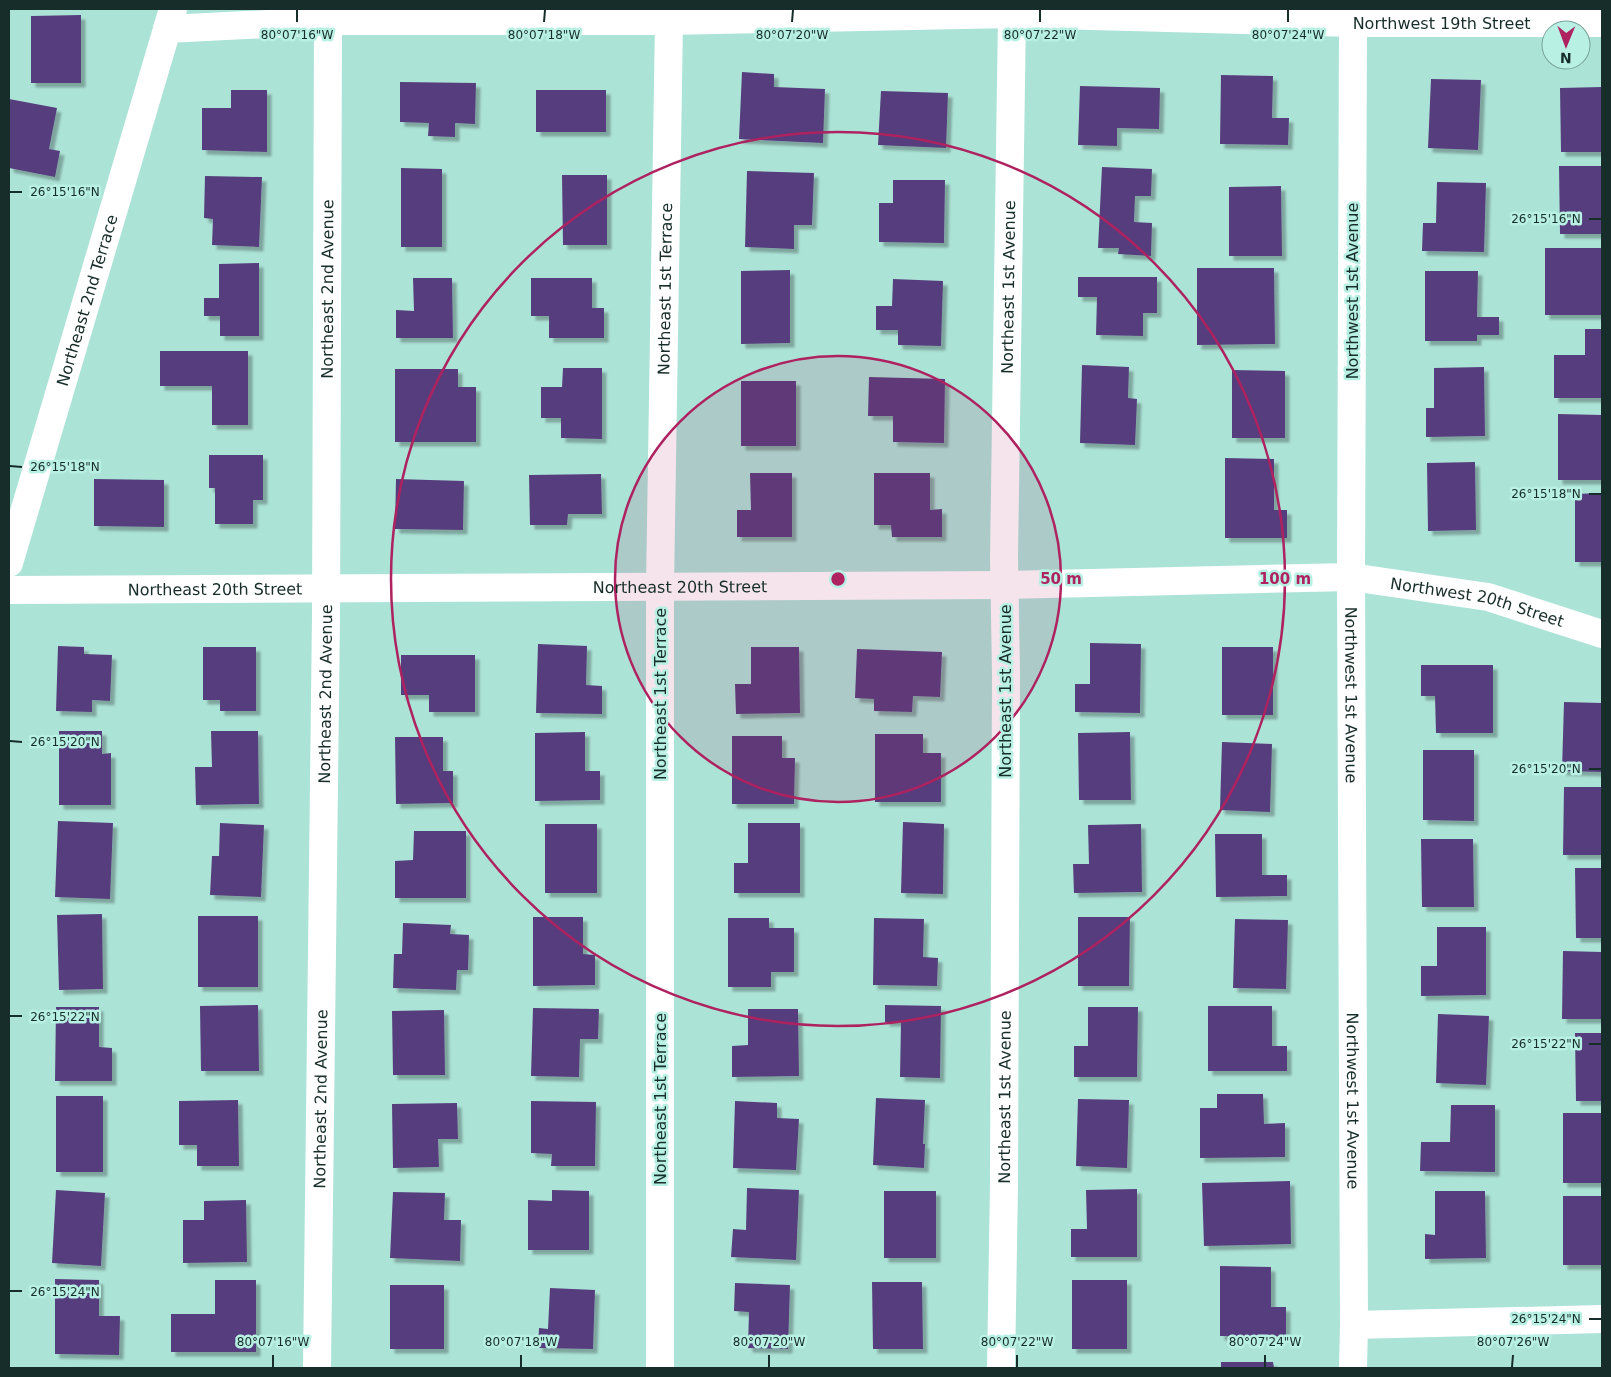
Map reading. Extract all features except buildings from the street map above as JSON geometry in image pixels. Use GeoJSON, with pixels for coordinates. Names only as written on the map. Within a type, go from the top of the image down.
{"type":"FeatureCollection","features":[{"type":"Feature","properties":{"kind":"street","name":"Northwest 19th Street"},"geometry":{"type":"LineString","coordinates":[[170,19],[669,21],[1012,14],[1353,23],[1602,23]]}},
{"type":"Feature","properties":{"kind":"street","name":"Northeast 1st Avenue"},"geometry":{"type":"LineString","coordinates":[[1001,1368],[1006,674],[1004,585],[1012,14]]}},
{"type":"Feature","properties":{"kind":"street","name":"Northeast 2nd Terrace"},"geometry":{"type":"LineString","coordinates":[[9,563],[170,19]]}},
{"type":"Feature","properties":{"kind":"street","name":"Northeast 2nd Avenue"},"geometry":{"type":"LineString","coordinates":[[318,1368],[326,588],[328,21]]}},
{"type":"Feature","properties":{"kind":"street","name":"Northeast 1st Terrace"},"geometry":{"type":"LineString","coordinates":[[660,1368],[660,587],[669,21]]}},
{"type":"Feature","properties":{"kind":"street","name":"Northwest 1st Avenue"},"geometry":{"type":"LineString","coordinates":[[1353,23],[1350,577],[1353,1368]]}},
{"type":"Feature","properties":{"kind":"street","name":"Northeast 20th Street"},"geometry":{"type":"LineString","coordinates":[[9,590],[1004,585],[1350,577]]}},
{"type":"Feature","properties":{"kind":"street","name":"Northwest 20th Street"},"geometry":{"type":"LineString","coordinates":[[1350,577],[1488,597],[1602,634]]}},
{"type":"Feature","properties":{"kind":"street"},"geometry":{"type":"LineString","coordinates":[[1354,1325],[1602,1319]]}}]}
